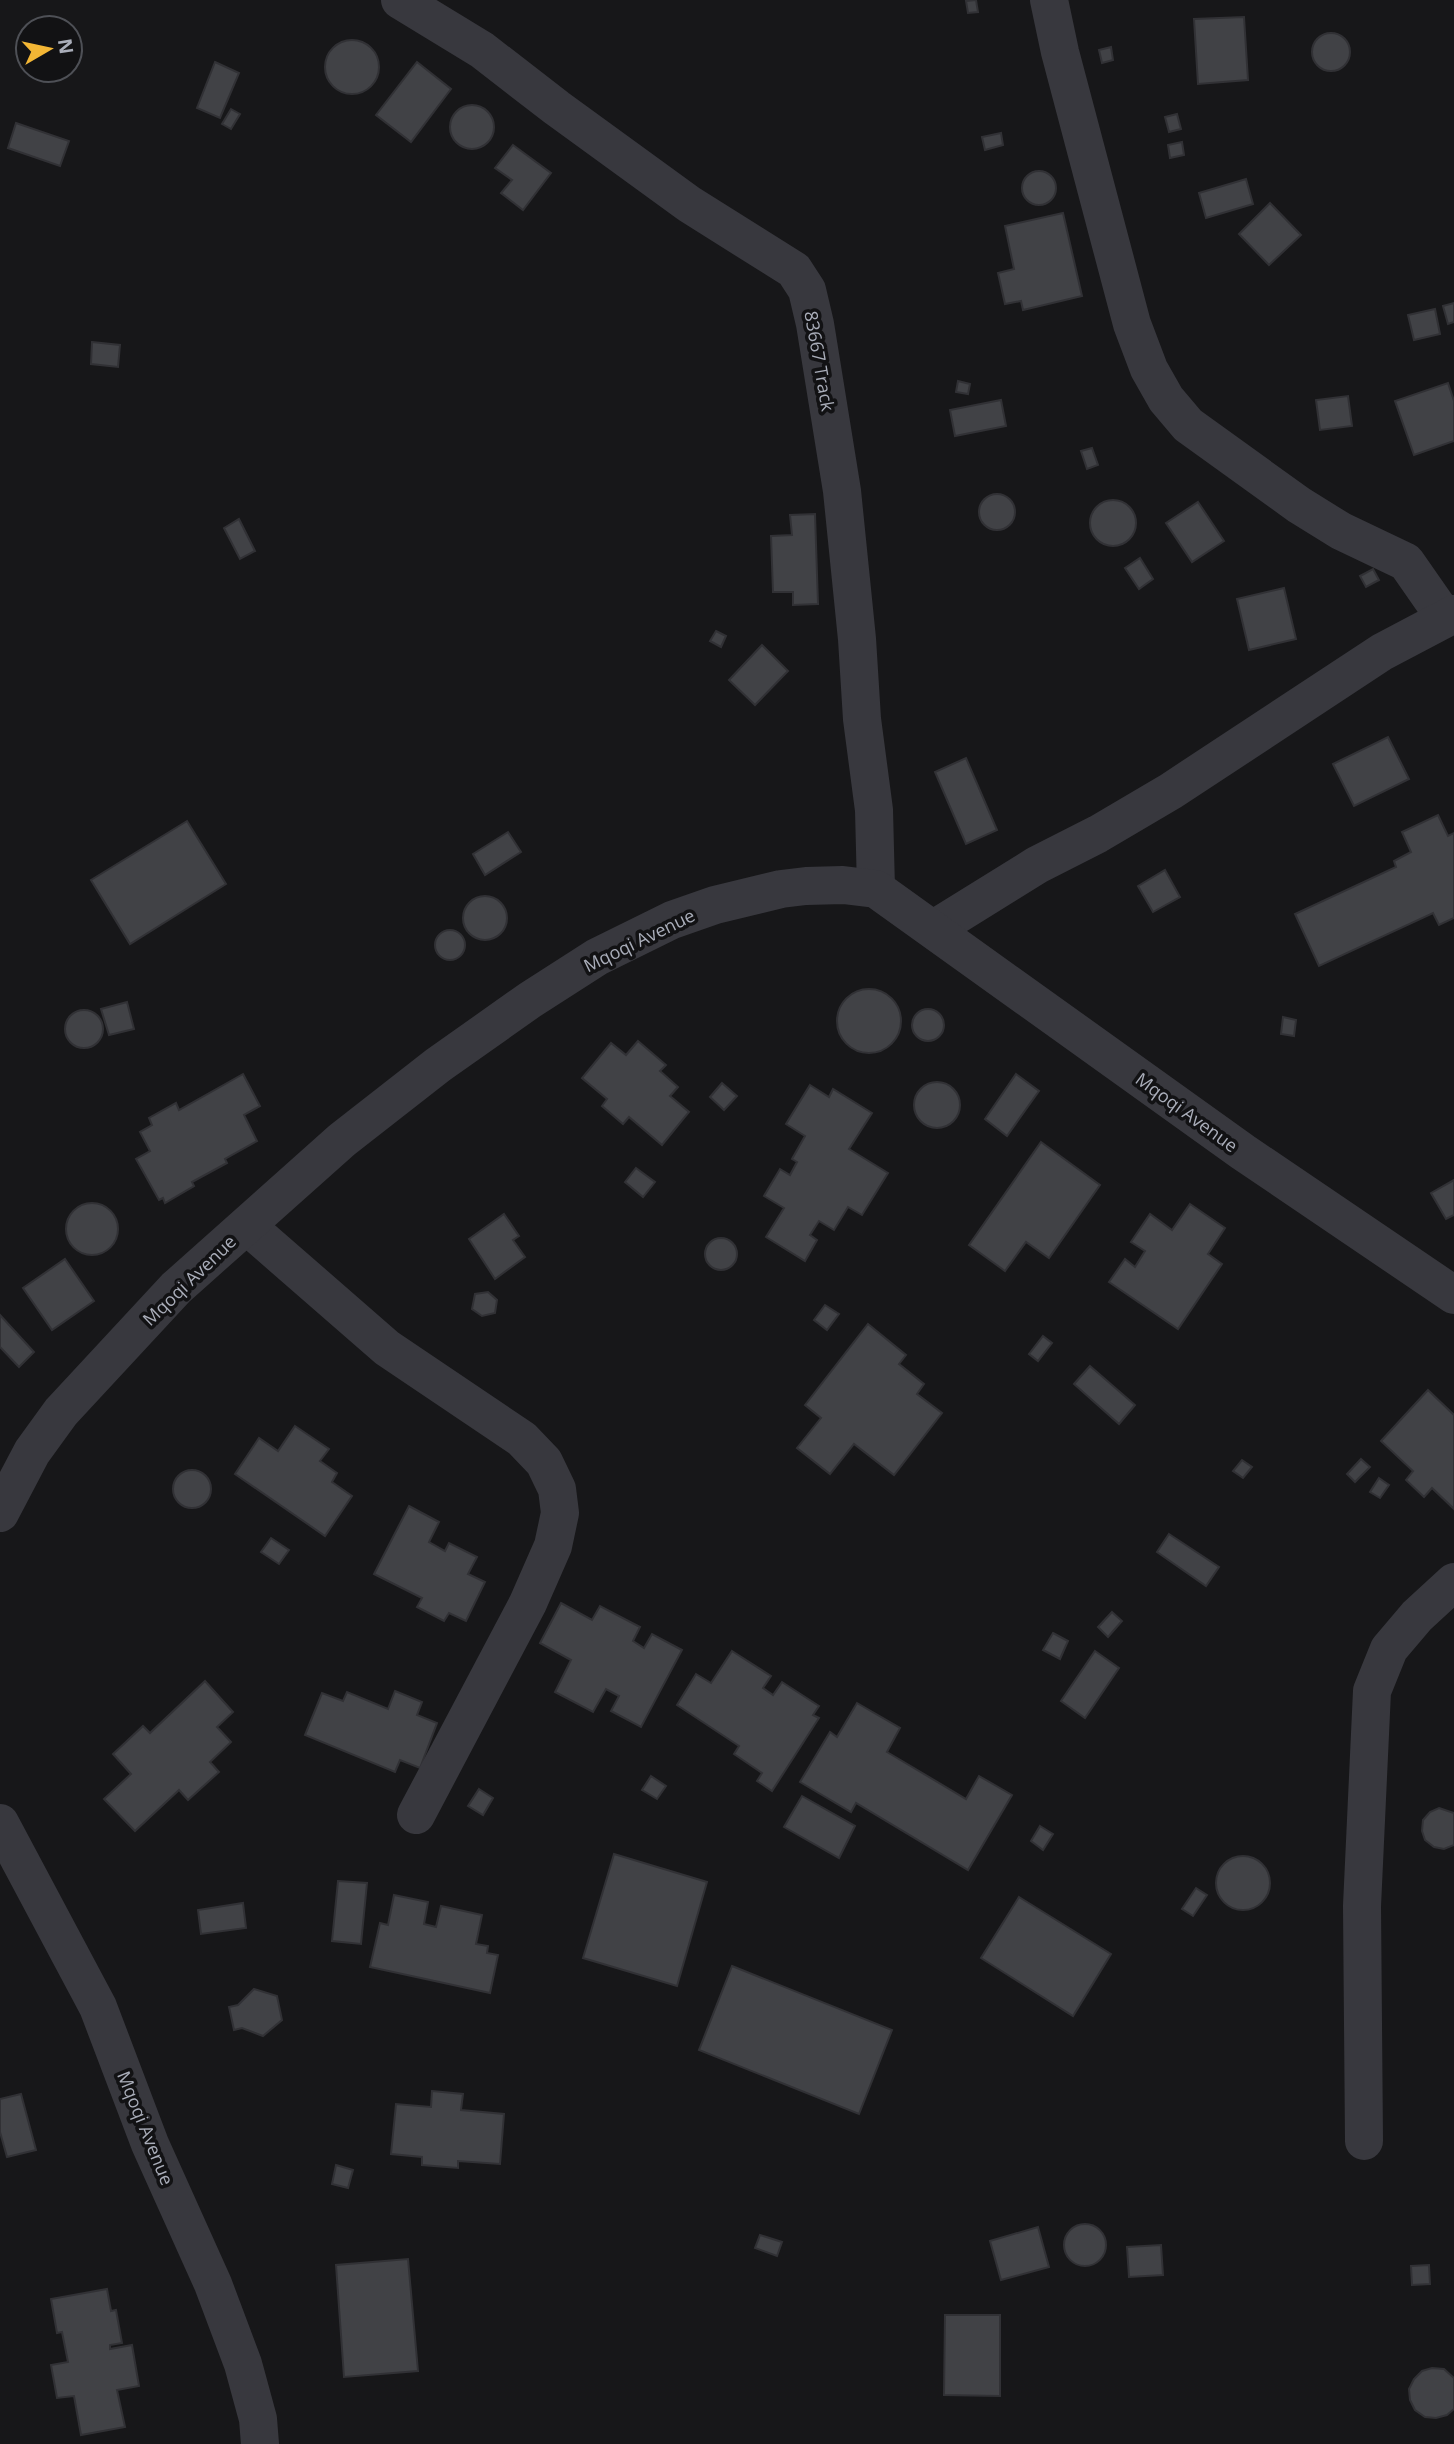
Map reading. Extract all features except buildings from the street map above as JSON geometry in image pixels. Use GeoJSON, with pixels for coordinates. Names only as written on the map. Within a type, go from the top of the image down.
{"type":"FeatureCollection","features":[{"type":"Feature","properties":{"kind":"street","name":"83667 Track"},"geometry":{"type":"LineString","coordinates":[[400,0],[482,50],[689,204],[794,270],[807,290],[842,491],[862,719],[874,810],[876,889]]}},
{"type":"Feature","properties":{"kind":"street"},"geometry":{"type":"LineString","coordinates":[[934,929],[1037,865],[1098,834],[1171,791],[1382,652],[1450,616],[1406,562],[1342,531],[1299,505],[1188,425],[1166,399],[1149,369],[1132,324],[1049,0]]}},
{"type":"Feature","properties":{"kind":"street","name":"Mqoqi Avenue"},"geometry":{"type":"LineString","coordinates":[[0,1513],[32,1452],[61,1412],[176,1288],[342,1140],[438,1065],[597,957],[672,920],[715,905],[781,889],[843,885],[876,889],[1243,1152],[1454,1295]]}},
{"type":"Feature","properties":{"kind":"street"},"geometry":{"type":"LineString","coordinates":[[247,1226],[387,1348],[522,1439],[544,1462],[557,1489],[560,1513],[553,1546],[528,1603],[416,1815]]}},
{"type":"Feature","properties":{"kind":"street"},"geometry":{"type":"LineString","coordinates":[[1364,2141],[1362,1906],[1372,1691],[1389,1649],[1417,1616],[1454,1582]]}},
{"type":"Feature","properties":{"kind":"street","name":"Mqoqi Avenue"},"geometry":{"type":"LineString","coordinates":[[0,1823],[98,2007],[150,2144],[213,2284],[243,2364],[258,2419],[260,2444]]}}]}
